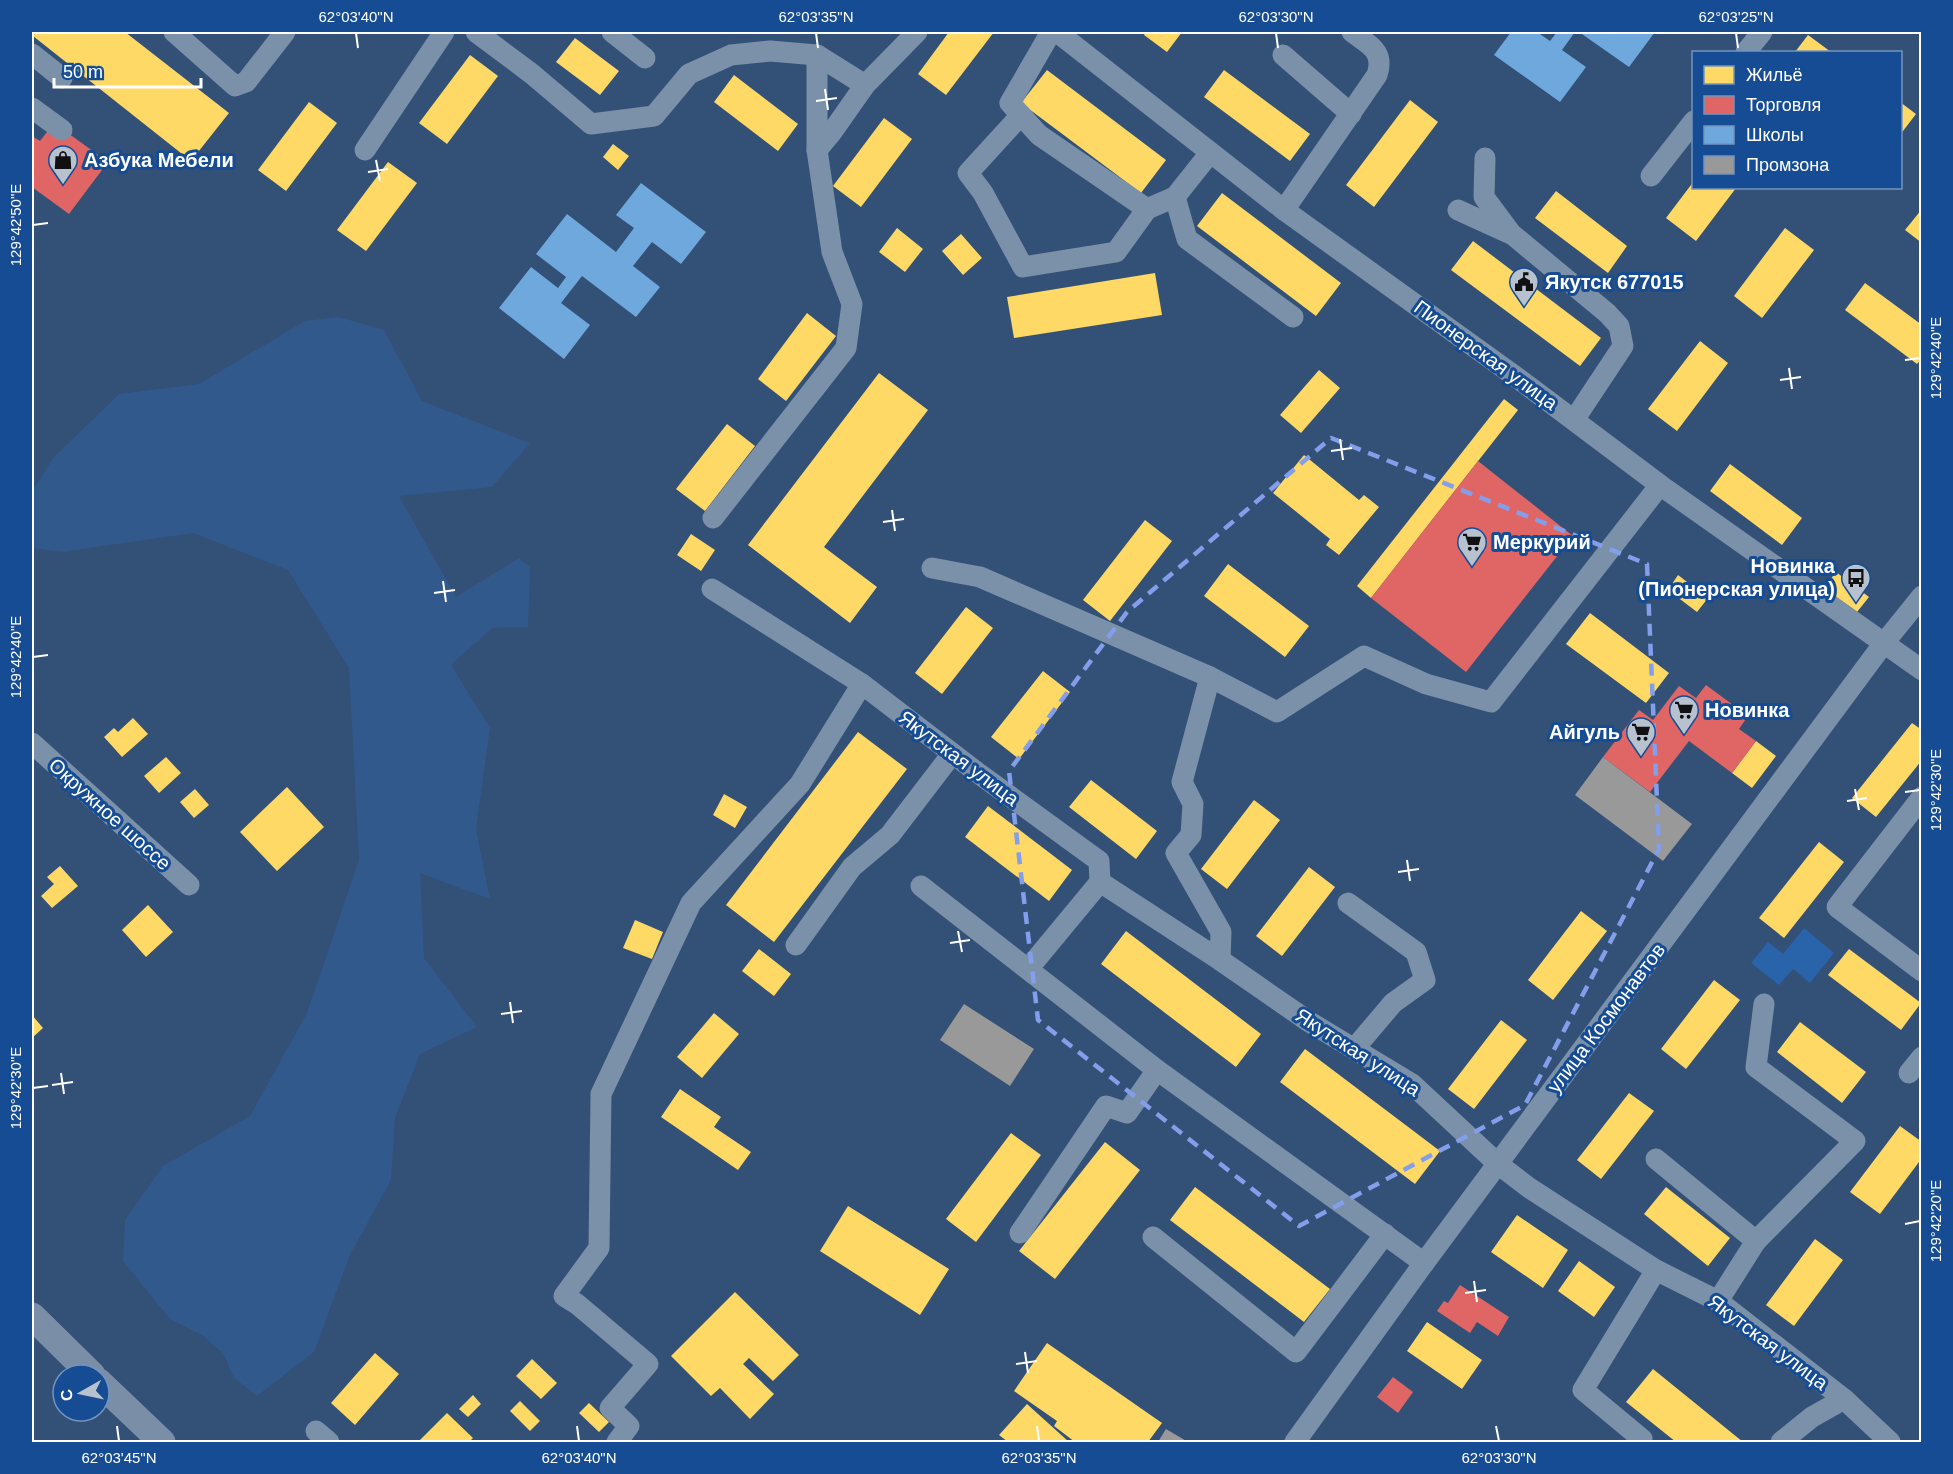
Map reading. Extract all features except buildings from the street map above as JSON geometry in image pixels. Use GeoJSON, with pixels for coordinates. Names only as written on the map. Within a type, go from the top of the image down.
{"type":"FeatureCollection","features":[{"type":"Feature","properties":{"kind":"main road"},"geometry":{"type":"LineString","coordinates":[[32,1316],[80,1363]]}},
{"type":"Feature","properties":{"kind":"main road"},"geometry":{"type":"LineString","coordinates":[[111,1394],[162,1443]]}},
{"type":"Feature","properties":{"kind":"street"},"geometry":{"type":"LineString","coordinates":[[174,32],[235,86],[246,82],[285,32]]}},
{"type":"Feature","properties":{"kind":"street"},"geometry":{"type":"LineString","coordinates":[[365,150],[444,32]]}},
{"type":"Feature","properties":{"kind":"street"},"geometry":{"type":"LineString","coordinates":[[476,32],[532,74],[591,123],[654,116],[689,74],[731,55],[770,51],[818,55],[865,85]]}},
{"type":"Feature","properties":{"kind":"street"},"geometry":{"type":"LineString","coordinates":[[612,32],[645,58]]}},
{"type":"Feature","properties":{"kind":"street"},"geometry":{"type":"LineString","coordinates":[[817,150],[865,85],[917,32]]}},
{"type":"Feature","properties":{"kind":"street"},"geometry":{"type":"LineString","coordinates":[[1051,32],[1010,103],[1039,135],[1148,209]]}},
{"type":"Feature","properties":{"kind":"street","name":"Пионерская улица"},"geometry":{"type":"LineString","coordinates":[[1057,32],[1284,210],[1574,420],[1660,486],[1922,670]]}},
{"type":"Feature","properties":{"kind":"street"},"geometry":{"type":"LineString","coordinates":[[1284,210],[1377,75],[1381,64],[1377,52],[1352,32]]}},
{"type":"Feature","properties":{"kind":"street"},"geometry":{"type":"LineString","coordinates":[[1747,51],[1762,32]]}},
{"type":"Feature","properties":{"kind":"street"},"geometry":{"type":"LineString","coordinates":[[32,54],[62,78]]}},
{"type":"Feature","properties":{"kind":"street"},"geometry":{"type":"LineString","coordinates":[[713,518],[846,348],[852,304],[832,252],[817,150],[818,55]]}},
{"type":"Feature","properties":{"kind":"street"},"geometry":{"type":"LineString","coordinates":[[1283,55],[1351,114]]}},
{"type":"Feature","properties":{"kind":"street"},"geometry":{"type":"LineString","coordinates":[[32,108],[62,130]]}},
{"type":"Feature","properties":{"kind":"street"},"geometry":{"type":"LineString","coordinates":[[1021,115],[968,173],[983,193],[1023,267],[1116,252],[1148,209],[1175,197],[1210,153]]}},
{"type":"Feature","properties":{"kind":"street"},"geometry":{"type":"LineString","coordinates":[[1651,176],[1692,124]]}},
{"type":"Feature","properties":{"kind":"street"},"geometry":{"type":"LineString","coordinates":[[1485,158],[1484,197],[1513,235],[1607,313],[1619,326],[1623,346],[1574,420]]}},
{"type":"Feature","properties":{"kind":"street"},"geometry":{"type":"LineString","coordinates":[[1175,197],[1187,239],[1293,317]]}},
{"type":"Feature","properties":{"kind":"street"},"geometry":{"type":"LineString","coordinates":[[1458,210],[1513,235]]}},
{"type":"Feature","properties":{"kind":"street"},"geometry":{"type":"LineString","coordinates":[[932,568],[980,577],[1210,677],[1277,712],[1364,656],[1426,684],[1491,702],[1660,486]]}},
{"type":"Feature","properties":{"kind":"street","name":"Якутская улица"},"geometry":{"type":"LineString","coordinates":[[712,589],[862,684],[952,754],[1099,861],[1100,882],[1220,960],[1308,1021],[1412,1084],[1498,1164],[1528,1186],[1656,1270],[1718,1301],[1844,1399],[1890,1443]]}},
{"type":"Feature","properties":{"kind":"street","name":"улица Космонавтов"},"geometry":{"type":"LineString","coordinates":[[1295,1443],[1424,1263],[1884,643],[1922,596]]}},
{"type":"Feature","properties":{"kind":"street"},"geometry":{"type":"LineString","coordinates":[[1210,677],[1182,782],[1193,804],[1191,835],[1176,853],[1221,932],[1220,960]]}},
{"type":"Feature","properties":{"kind":"street"},"geometry":{"type":"LineString","coordinates":[[617,1443],[629,1426],[610,1408],[648,1364],[577,1304],[564,1296],[599,1248],[601,1094],[691,903],[800,784],[862,684]]}},
{"type":"Feature","properties":{"kind":"street","name":"Окружное шоссе"},"geometry":{"type":"LineString","coordinates":[[32,742],[189,885]]}},
{"type":"Feature","properties":{"kind":"street"},"geometry":{"type":"LineString","coordinates":[[796,945],[852,867],[890,835],[952,754]]}},
{"type":"Feature","properties":{"kind":"street"},"geometry":{"type":"LineString","coordinates":[[1922,797],[1838,907],[1922,971]]}},
{"type":"Feature","properties":{"kind":"street"},"geometry":{"type":"LineString","coordinates":[[1028,969],[1100,882]]}},
{"type":"Feature","properties":{"kind":"street"},"geometry":{"type":"LineString","coordinates":[[921,886],[1157,1070],[1424,1263]]}},
{"type":"Feature","properties":{"kind":"street"},"geometry":{"type":"LineString","coordinates":[[1348,903],[1416,952],[1425,980],[1393,1003],[1354,1049]]}},
{"type":"Feature","properties":{"kind":"street"},"geometry":{"type":"LineString","coordinates":[[1718,1301],[1756,1241],[1855,1141],[1756,1067],[1764,1004]]}},
{"type":"Feature","properties":{"kind":"street"},"geometry":{"type":"LineString","coordinates":[[1020,1233],[1106,1106],[1127,1113],[1157,1070]]}},
{"type":"Feature","properties":{"kind":"street"},"geometry":{"type":"LineString","coordinates":[[1656,1159],[1756,1241]]}},
{"type":"Feature","properties":{"kind":"street"},"geometry":{"type":"LineString","coordinates":[[1153,1237],[1296,1352],[1385,1234]]}},
{"type":"Feature","properties":{"kind":"street"},"geometry":{"type":"LineString","coordinates":[[1641,1443],[1642,1440],[1583,1390],[1656,1270]]}},
{"type":"Feature","properties":{"kind":"street"},"geometry":{"type":"LineString","coordinates":[[1781,1443],[1812,1417],[1844,1399]]}},
{"type":"Feature","properties":{"kind":"highlighted area"},"geometry":{"type":"Polygon","coordinates":[[[1331,438],[1647,564],[1659,849],[1525,1105],[1299,1226],[1038,1020],[1009,771],[1127,612],[1331,438]]]}},
{"type":"Feature","properties":{"kind":"shaded area"},"geometry":{"type":"Polygon","coordinates":[[[339,317],[384,330],[422,401],[530,443],[492,487],[399,496],[456,597],[519,558],[530,567],[528,627],[492,628],[451,665],[490,728],[476,829],[490,899],[420,873],[424,958],[477,1027],[420,1054],[395,1118],[391,1180],[350,1255],[314,1352],[257,1396],[234,1378],[223,1353],[203,1336],[170,1319],[123,1261],[125,1220],[163,1166],[250,1116],[307,1013],[359,860],[349,668],[288,570],[193,533],[62,552],[32,548],[32,491],[54,457],[119,394],[199,384],[305,321],[339,317]]]}},
{"type":"Feature","properties":{"kind":"shaded area"},"geometry":{"type":"Polygon","coordinates":[[[1804,928],[1834,953],[1810,983],[1793,969],[1779,985],[1751,963],[1768,942],[1783,954],[1804,928]]]}},
{"type":"Feature","properties":{"kind":"place","name":"Азбука Мебели"},"geometry":{"type":"Point","coordinates":[63,186]}},
{"type":"Feature","properties":{"kind":"place","name":"Якутск 677015"},"geometry":{"type":"Point","coordinates":[1524,308]}},
{"type":"Feature","properties":{"kind":"place","name":"Меркурий"},"geometry":{"type":"Point","coordinates":[1472,568]}},
{"type":"Feature","properties":{"kind":"place","name":"Новинка (Пионерская улица)"},"geometry":{"type":"Point","coordinates":[1856,604]}},
{"type":"Feature","properties":{"kind":"place","name":"Новинка"},"geometry":{"type":"Point","coordinates":[1684,736]}},
{"type":"Feature","properties":{"kind":"place","name":"Айгуль"},"geometry":{"type":"Point","coordinates":[1641,758]}}]}
